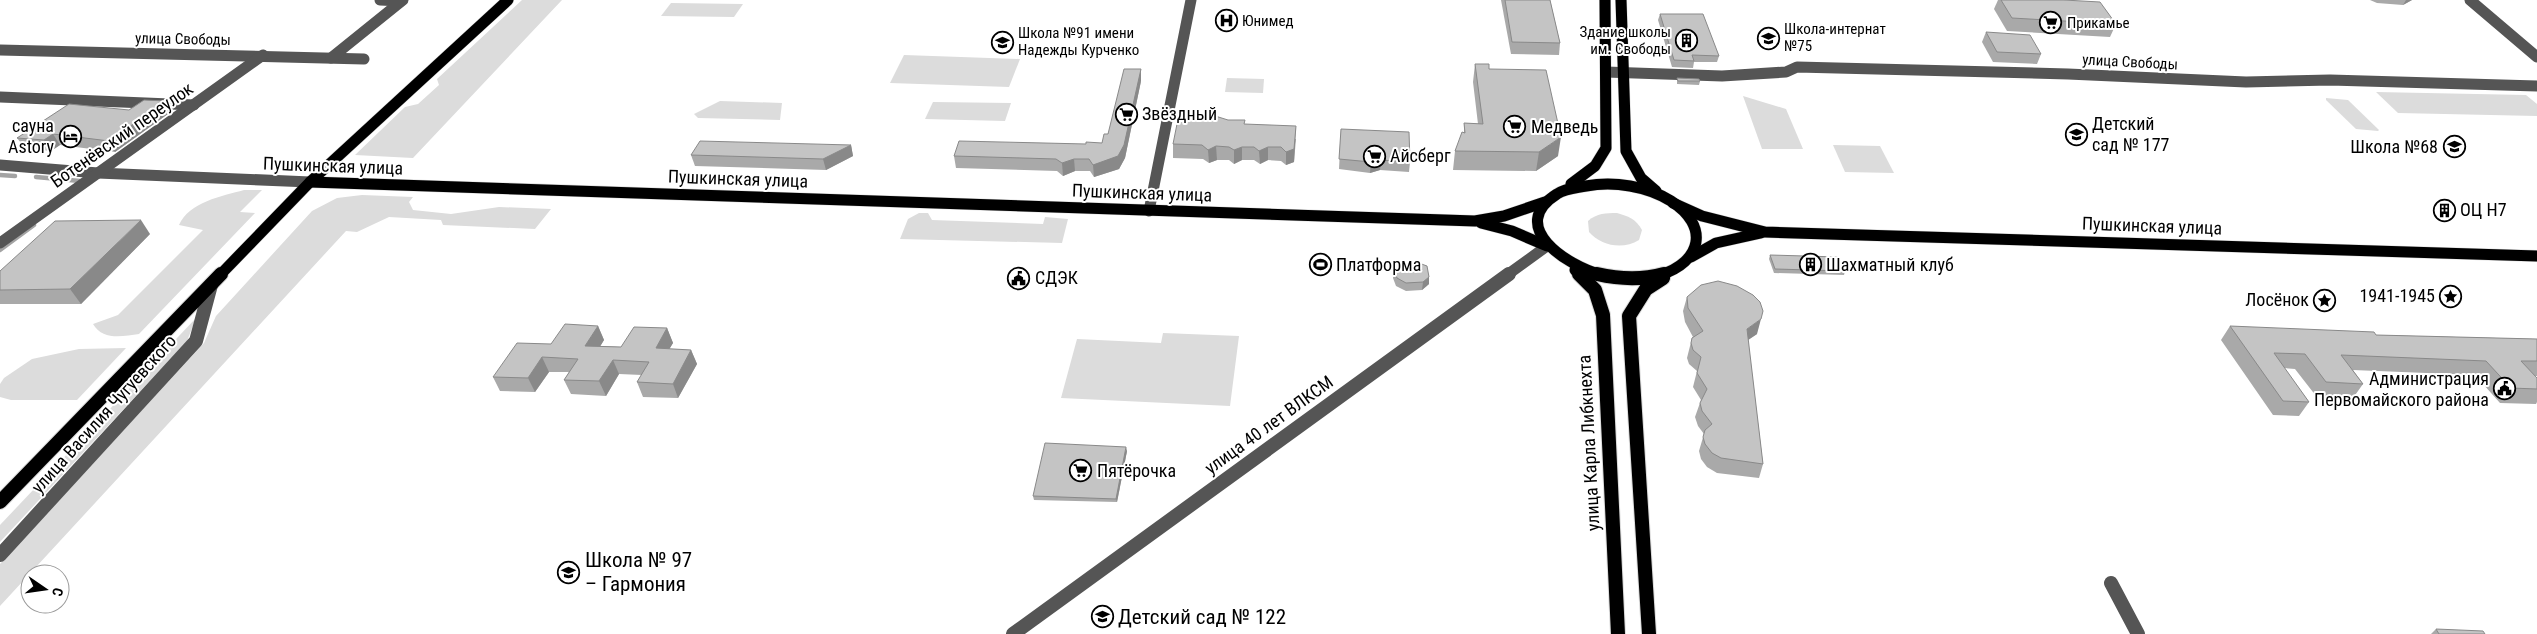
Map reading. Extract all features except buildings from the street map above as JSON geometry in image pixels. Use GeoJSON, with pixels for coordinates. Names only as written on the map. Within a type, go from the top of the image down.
{"type":"FeatureCollection","features":[{"type":"Feature","properties":{"kind":"main road","name":"улица Василия Чугуевского"},"geometry":{"type":"LineString","coordinates":[[0,502],[310,182],[508,0]]}},
{"type":"Feature","properties":{"kind":"main road"},"geometry":{"type":"LineString","coordinates":[[1605,0],[1606,148],[1595,166],[1545,202],[1539,210],[1536,223],[1540,237],[1547,246],[1568,263],[1597,274],[1622,278],[1646,278],[1673,271]]}},
{"type":"Feature","properties":{"kind":"main road"},"geometry":{"type":"LineString","coordinates":[[1621,0],[1626,151],[1640,178],[1687,216],[1695,230],[1697,239],[1691,257],[1646,289],[1629,316],[1649,634]]}},
{"type":"Feature","properties":{"kind":"main road","name":"Пушкинская улица"},"geometry":{"type":"LineString","coordinates":[[310,182],[1474,221],[1504,216],[1545,202]]}},
{"type":"Feature","properties":{"kind":"main road"},"geometry":{"type":"LineString","coordinates":[[1563,190],[1589,183],[1618,184],[1661,196]]}},
{"type":"Feature","properties":{"kind":"main road","name":"Пушкинская улица"},"geometry":{"type":"LineString","coordinates":[[1673,204],[1702,216],[1765,232],[2537,256]]}},
{"type":"Feature","properties":{"kind":"main road","name":"Пушкинская улица"},"geometry":{"type":"LineString","coordinates":[[1474,221],[1512,231],[1547,246]]}},
{"type":"Feature","properties":{"kind":"main road","name":"Пушкинская улица"},"geometry":{"type":"LineString","coordinates":[[1691,257],[1716,244],[1765,232]]}},
{"type":"Feature","properties":{"kind":"main road","name":"улица Карла Либкнехта"},"geometry":{"type":"LineString","coordinates":[[1568,263],[1595,290],[1603,315],[1618,634]]}},
{"type":"Feature","properties":{"kind":"street"},"geometry":{"type":"LineString","coordinates":[[380,0],[402,0]]}},
{"type":"Feature","properties":{"kind":"street"},"geometry":{"type":"LineString","coordinates":[[331,58],[402,0]]}},
{"type":"Feature","properties":{"kind":"street"},"geometry":{"type":"LineString","coordinates":[[1150,210],[1191,0]]}},
{"type":"Feature","properties":{"kind":"street"},"geometry":{"type":"LineString","coordinates":[[2470,0],[2537,56]]}},
{"type":"Feature","properties":{"kind":"street","name":"улица Свободы"},"geometry":{"type":"LineString","coordinates":[[0,50],[263,55],[364,59]]}},
{"type":"Feature","properties":{"kind":"street","name":"Ботенёвский переулок"},"geometry":{"type":"LineString","coordinates":[[0,243],[263,55]]}},
{"type":"Feature","properties":{"kind":"street","name":"улица Свободы"},"geometry":{"type":"LineString","coordinates":[[1606,72],[1722,76],[1786,72],[1797,66],[1944,69],[2204,80],[2302,82],[2330,80],[2537,86]]}},
{"type":"Feature","properties":{"kind":"street"},"geometry":{"type":"LineString","coordinates":[[0,98],[194,105]]}},
{"type":"Feature","properties":{"kind":"street","name":"Пушкинская улица"},"geometry":{"type":"LineString","coordinates":[[0,165],[98,173],[310,182]]}},
{"type":"Feature","properties":{"kind":"street","name":"улица 40 лет ВЛКСМ"},"geometry":{"type":"LineString","coordinates":[[1013,634],[1547,246]]}},
{"type":"Feature","properties":{"kind":"street","name":"улица Василия Чугуевского"},"geometry":{"type":"LineString","coordinates":[[0,555],[196,342],[211,285]]}},
{"type":"Feature","properties":{"kind":"street"},"geometry":{"type":"LineString","coordinates":[[2110,583],[2138,634]]}},
{"type":"Feature","properties":{"kind":"shaded area"},"geometry":{"type":"Polygon","coordinates":[[[522,0],[562,0],[413,158],[355,155],[405,107],[418,104],[439,85],[437,79],[522,0]]]}},
{"type":"Feature","properties":{"kind":"shaded area"},"geometry":{"type":"Polygon","coordinates":[[[671,3],[743,4],[734,17],[661,16],[671,3]]]}},
{"type":"Feature","properties":{"kind":"shaded area"},"geometry":{"type":"Polygon","coordinates":[[[904,55],[1020,59],[1009,87],[890,83],[904,55]]]}},
{"type":"Feature","properties":{"kind":"shaded area"},"geometry":{"type":"Polygon","coordinates":[[[1227,78],[1264,79],[1263,93],[1225,92],[1227,78]]]}},
{"type":"Feature","properties":{"kind":"shaded area"},"geometry":{"type":"Polygon","coordinates":[[[2376,92],[2526,95],[2537,104],[2537,116],[2398,113],[2376,92]]]}},
{"type":"Feature","properties":{"kind":"shaded area"},"geometry":{"type":"Polygon","coordinates":[[[1743,96],[1786,109],[1803,149],[1762,149],[1743,96]]]}},
{"type":"Feature","properties":{"kind":"shaded area"},"geometry":{"type":"Polygon","coordinates":[[[2326,98],[2348,100],[2379,130],[2356,129],[2326,98]]]}},
{"type":"Feature","properties":{"kind":"shaded area"},"geometry":{"type":"Polygon","coordinates":[[[720,101],[782,103],[780,120],[698,118],[694,114],[720,101]]]}},
{"type":"Feature","properties":{"kind":"shaded area"},"geometry":{"type":"Polygon","coordinates":[[[933,102],[1011,103],[1005,121],[925,119],[933,102]]]}},
{"type":"Feature","properties":{"kind":"shaded area"},"geometry":{"type":"Polygon","coordinates":[[[1833,145],[1880,146],[1894,173],[1845,172],[1833,145]]]}},
{"type":"Feature","properties":{"kind":"shaded area"},"geometry":{"type":"Polygon","coordinates":[[[244,190],[262,190],[240,212],[255,213],[139,334],[114,336],[102,333],[97,329],[93,324],[118,315],[203,230],[179,225],[190,211],[207,201],[244,190]]]}},
{"type":"Feature","properties":{"kind":"shaded area"},"geometry":{"type":"Polygon","coordinates":[[[362,195],[413,197],[409,202],[413,210],[451,214],[499,207],[551,209],[535,229],[443,225],[441,220],[389,217],[357,232],[346,231],[39,564],[20,564],[20,584],[0,606],[0,564],[204,343],[216,316],[312,211],[337,198],[362,195]]]}},
{"type":"Feature","properties":{"kind":"shaded area"},"geometry":{"type":"Polygon","coordinates":[[[919,213],[928,213],[932,220],[1043,224],[1045,217],[1068,219],[1062,243],[900,239],[908,219],[919,213]]]}},
{"type":"Feature","properties":{"kind":"shaded area"},"geometry":{"type":"Polygon","coordinates":[[[1617,213],[1631,218],[1640,226],[1642,230],[1639,240],[1626,245],[1612,245],[1600,241],[1589,232],[1588,221],[1591,218],[1602,214],[1617,213]]]}},
{"type":"Feature","properties":{"kind":"shaded area"},"geometry":{"type":"Polygon","coordinates":[[[196,318],[187,341],[0,542],[0,525],[196,318]]]}},
{"type":"Feature","properties":{"kind":"shaded area"},"geometry":{"type":"Polygon","coordinates":[[[1163,333],[1239,336],[1230,406],[1061,398],[1077,339],[1161,343],[1163,333]]]}},
{"type":"Feature","properties":{"kind":"shaded area"},"geometry":{"type":"Polygon","coordinates":[[[126,348],[77,400],[11,400],[0,397],[0,384],[4,378],[32,359],[79,349],[126,348]]]}},
{"type":"Feature","properties":{"kind":"waterway"},"geometry":{"type":"LineString","coordinates":[[0,175],[15,176]]}},
{"type":"Feature","properties":{"kind":"waterway"},"geometry":{"type":"LineString","coordinates":[[36,177],[80,181]]}},
{"type":"Feature","properties":{"kind":"waterway"},"geometry":{"type":"LineString","coordinates":[[0,250],[34,225]]}},
{"type":"Feature","properties":{"kind":"place","name":"Юнимед"},"geometry":{"type":"Point","coordinates":[1226,21]}},
{"type":"Feature","properties":{"kind":"place","name":"Прикамье"},"geometry":{"type":"Point","coordinates":[2051,23]}},
{"type":"Feature","properties":{"kind":"place","name":"Школа-интернат №75"},"geometry":{"type":"Point","coordinates":[1768,38]}},
{"type":"Feature","properties":{"kind":"place","name":"Здание школы им. Свободы"},"geometry":{"type":"Point","coordinates":[1687,41]}},
{"type":"Feature","properties":{"kind":"place","name":"Школа №91 имени Надежды Курченко"},"geometry":{"type":"Point","coordinates":[1002,42]}},
{"type":"Feature","properties":{"kind":"place","name":"Звёздный"},"geometry":{"type":"Point","coordinates":[1126,114]}},
{"type":"Feature","properties":{"kind":"place","name":"Медведь"},"geometry":{"type":"Point","coordinates":[1515,127]}},
{"type":"Feature","properties":{"kind":"place","name":"Детский сад № 177"},"geometry":{"type":"Point","coordinates":[2076,134]}},
{"type":"Feature","properties":{"kind":"place","name":"сауна Astory"},"geometry":{"type":"Point","coordinates":[70,136]}},
{"type":"Feature","properties":{"kind":"place","name":"Школа №68"},"geometry":{"type":"Point","coordinates":[2454,147]}},
{"type":"Feature","properties":{"kind":"place","name":"Айсберг"},"geometry":{"type":"Point","coordinates":[1374,156]}},
{"type":"Feature","properties":{"kind":"place","name":"ОЦ H7"},"geometry":{"type":"Point","coordinates":[2444,210]}},
{"type":"Feature","properties":{"kind":"place","name":"Платформа"},"geometry":{"type":"Point","coordinates":[1320,265]}},
{"type":"Feature","properties":{"kind":"place","name":"Шахматный клуб"},"geometry":{"type":"Point","coordinates":[1810,265]}},
{"type":"Feature","properties":{"kind":"place","name":"СДЭК"},"geometry":{"type":"Point","coordinates":[1019,278]}},
{"type":"Feature","properties":{"kind":"place","name":"1941-1945"},"geometry":{"type":"Point","coordinates":[2451,296]}},
{"type":"Feature","properties":{"kind":"place","name":"Лосёнок"},"geometry":{"type":"Point","coordinates":[2325,300]}},
{"type":"Feature","properties":{"kind":"place","name":"Администрация Первомайского района"},"geometry":{"type":"Point","coordinates":[2505,389]}},
{"type":"Feature","properties":{"kind":"place","name":"Пятёрочка"},"geometry":{"type":"Point","coordinates":[1081,471]}},
{"type":"Feature","properties":{"kind":"place","name":"Школа № 97 – Гармония"},"geometry":{"type":"Point","coordinates":[569,572]}},
{"type":"Feature","properties":{"kind":"place","name":"Детский сад № 122"},"geometry":{"type":"Point","coordinates":[1102,617]}}]}
